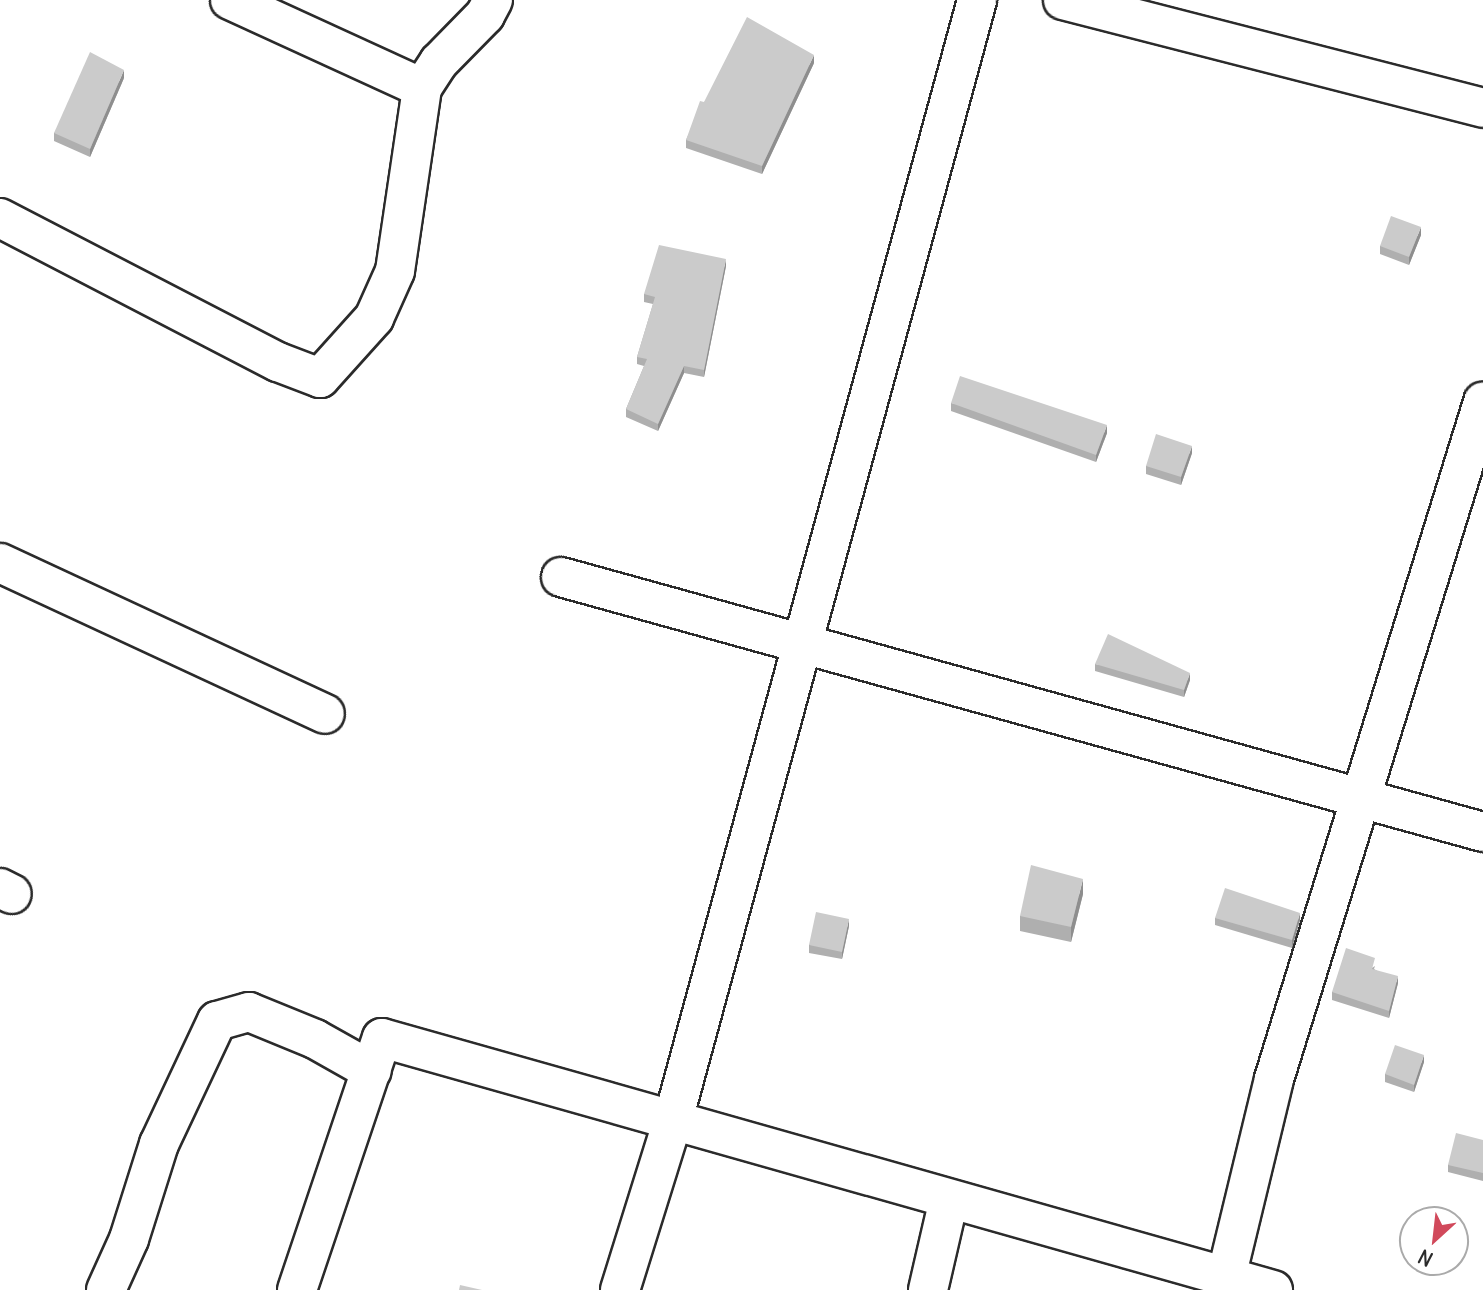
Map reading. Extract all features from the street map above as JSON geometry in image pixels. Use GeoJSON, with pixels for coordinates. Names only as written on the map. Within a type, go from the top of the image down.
{"type":"FeatureCollection","features":[{"type":"Feature","properties":{"kind":"street"},"geometry":{"type":"LineString","coordinates":[[230,0],[422,88]]}},
{"type":"Feature","properties":{"kind":"street"},"geometry":{"type":"LineString","coordinates":[[0,218],[278,362],[320,378],[374,318],[395,271],[422,88],[439,62],[485,15],[493,0]]}},
{"type":"Feature","properties":{"kind":"street"},"geometry":{"type":"LineString","coordinates":[[620,1290],[673,1120],[977,0]]}},
{"type":"Feature","properties":{"kind":"street"},"geometry":{"type":"LineString","coordinates":[[1063,0],[1483,107]]}},
{"type":"Feature","properties":{"kind":"street"},"geometry":{"type":"LineString","coordinates":[[1224,1283],[1275,1079],[1483,402]]}},
{"type":"Feature","properties":{"kind":"street"},"geometry":{"type":"LineString","coordinates":[[0,563],[325,715]]}},
{"type":"Feature","properties":{"kind":"street"},"geometry":{"type":"LineString","coordinates":[[561,577],[1483,832]]}},
{"type":"Feature","properties":{"kind":"street"},"geometry":{"type":"LineString","coordinates":[[106,1290],[129,1239],[159,1144],[217,1021],[249,1012],[315,1038],[372,1071]]}},
{"type":"Feature","properties":{"kind":"street"},"geometry":{"type":"LineString","coordinates":[[297,1290],[382,1038],[949,1199],[1224,1283],[1273,1290]]}},
{"type":"Feature","properties":{"kind":"street"},"geometry":{"type":"LineString","coordinates":[[928,1290],[949,1199]]}},
{"type":"Feature","properties":{"kind":"building"},"geometry":{"type":"Polygon","coordinates":[[[747,17],[814,55],[762,166],[686,140],[700,101],[704,102],[747,17]]]}},
{"type":"Feature","properties":{"kind":"building"},"geometry":{"type":"Polygon","coordinates":[[[90,52],[124,70],[90,149],[54,133],[90,52]]]}},
{"type":"Feature","properties":{"kind":"building"},"geometry":{"type":"Polygon","coordinates":[[[1391,216],[1421,227],[1409,257],[1380,246],[1391,216]]]}},
{"type":"Feature","properties":{"kind":"building"},"geometry":{"type":"Polygon","coordinates":[[[659,245],[726,259],[704,370],[684,366],[658,424],[626,409],[647,359],[637,357],[655,297],[644,294],[659,245]]]}},
{"type":"Feature","properties":{"kind":"building"},"geometry":{"type":"Polygon","coordinates":[[[960,376],[1107,425],[1096,455],[951,403],[960,376]]]}},
{"type":"Feature","properties":{"kind":"building"},"geometry":{"type":"Polygon","coordinates":[[[1156,434],[1192,446],[1181,477],[1146,466],[1156,434]]]}},
{"type":"Feature","properties":{"kind":"building"},"geometry":{"type":"Polygon","coordinates":[[[1108,634],[1190,673],[1184,690],[1095,664],[1108,634]]]}},
{"type":"Feature","properties":{"kind":"building"},"geometry":{"type":"Polygon","coordinates":[[[1031,865],[1083,879],[1071,927],[1020,916],[1031,865]]]}},
{"type":"Feature","properties":{"kind":"building"},"geometry":{"type":"Polygon","coordinates":[[[1225,888],[1300,913],[1292,940],[1215,918],[1225,888]]]}},
{"type":"Feature","properties":{"kind":"building"},"geometry":{"type":"Polygon","coordinates":[[[816,912],[849,919],[842,952],[809,945],[816,912]]]}},
{"type":"Feature","properties":{"kind":"building"},"geometry":{"type":"Polygon","coordinates":[[[1346,948],[1375,958],[1372,969],[1398,976],[1389,1011],[1332,992],[1346,948]]]}},
{"type":"Feature","properties":{"kind":"building"},"geometry":{"type":"Polygon","coordinates":[[[1395,1045],[1424,1055],[1414,1085],[1385,1074],[1395,1045]]]}},
{"type":"Feature","properties":{"kind":"building"},"geometry":{"type":"Polygon","coordinates":[[[1456,1133],[1483,1140],[1483,1173],[1448,1165],[1456,1133]]]}},
{"type":"Feature","properties":{"kind":"building"},"geometry":{"type":"Polygon","coordinates":[[[460,1285],[482,1290],[459,1290],[460,1285]]]}}]}
